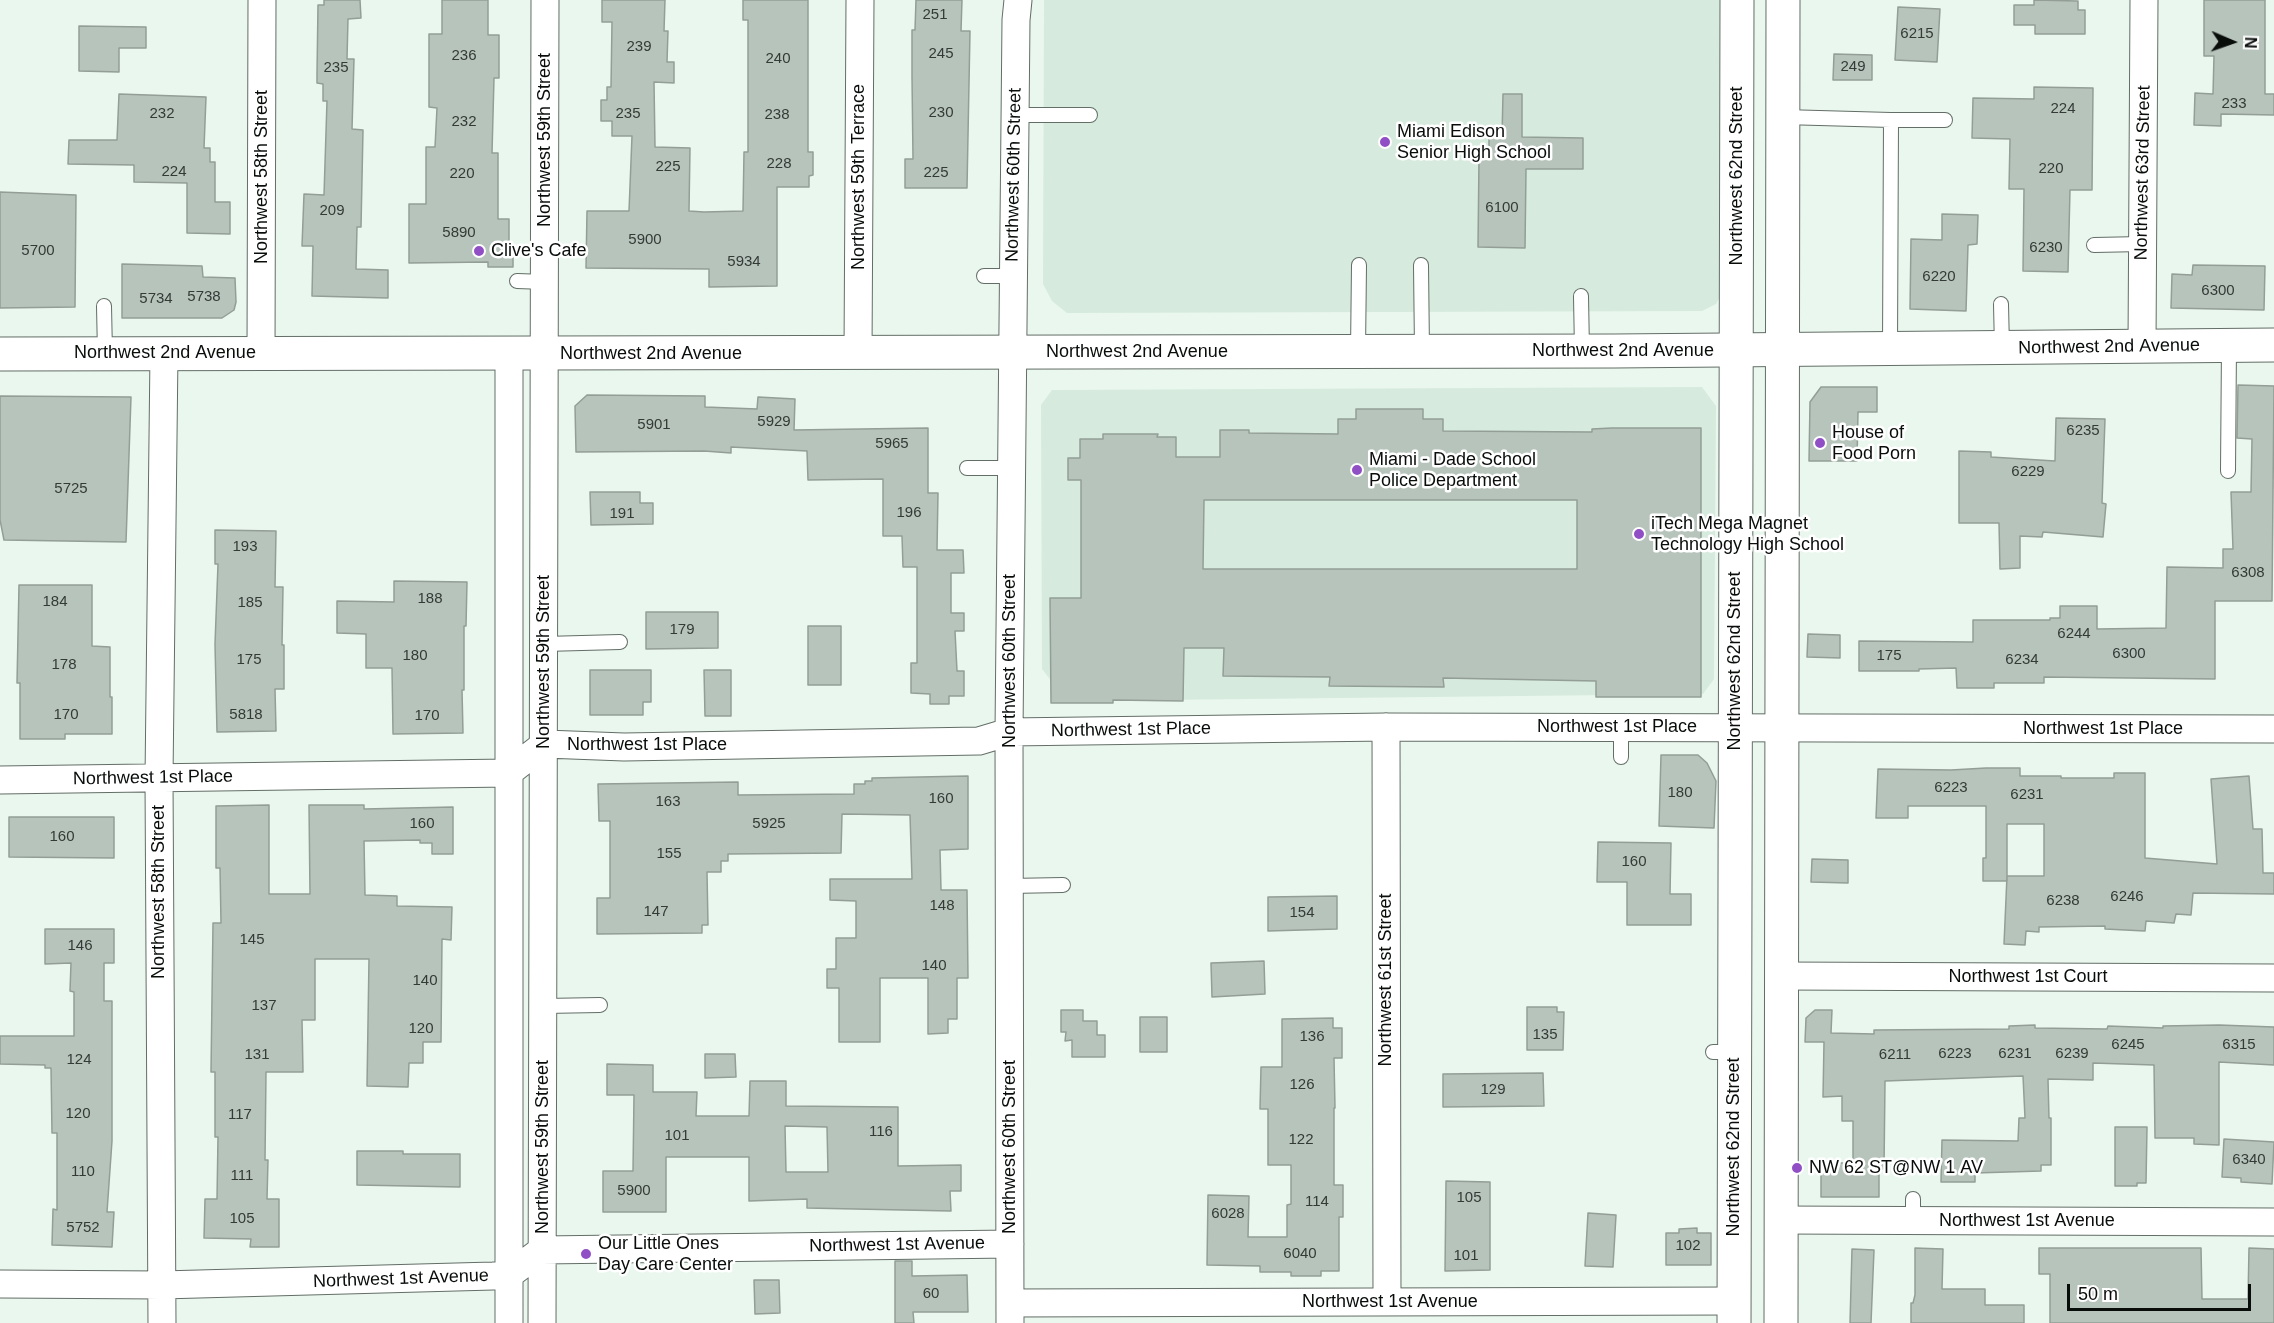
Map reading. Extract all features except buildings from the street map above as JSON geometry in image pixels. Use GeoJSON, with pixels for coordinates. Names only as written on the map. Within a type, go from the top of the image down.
{"type":"FeatureCollection","features":[{"type":"Feature","properties":{"kind":"main road","name":"Northwest 62nd Street"},"geometry":{"type":"LineString","coordinates":[[1734,1312],[1724,1052],[1735,728],[1737,0]]}},
{"type":"Feature","properties":{"kind":"main road"},"geometry":{"type":"LineString","coordinates":[[1781,1323],[1783,0]]}},
{"type":"Feature","properties":{"kind":"main road","name":"Northwest 2nd Avenue"},"geometry":{"type":"LineString","coordinates":[[0,354],[858,354],[1782,350],[2274,345]]}},
{"type":"Feature","properties":{"kind":"street","name":"Northwest 58th Street"},"geometry":{"type":"LineString","coordinates":[[261,353],[262,0]]}},
{"type":"Feature","properties":{"kind":"street","name":"Northwest 59th Street"},"geometry":{"type":"LineString","coordinates":[[542,1323],[545,0]]}},
{"type":"Feature","properties":{"kind":"street","name":"Northwest 59th Terrace"},"geometry":{"type":"LineString","coordinates":[[858,354],[860,0]]}},
{"type":"Feature","properties":{"kind":"street","name":"Northwest 60th Street"},"geometry":{"type":"LineString","coordinates":[[1010,1313],[1009,732],[1018,0]]}},
{"type":"Feature","properties":{"kind":"street","name":"Northwest 63rd Street"},"geometry":{"type":"LineString","coordinates":[[2142,346],[2145,0]]}},
{"type":"Feature","properties":{"kind":"street","name":"Northwest 58th Street"},"geometry":{"type":"LineString","coordinates":[[162,1323],[159,778],[164,353]]}},
{"type":"Feature","properties":{"kind":"street","name":"Northwest 59th Street"},"geometry":{"type":"LineString","coordinates":[[509,354],[509,1323]]}},
{"type":"Feature","properties":{"kind":"street","name":"Northwest 1st Place"},"geometry":{"type":"LineString","coordinates":[[0,780],[508,773],[545,744],[624,747],[979,741],[1009,732],[1386,727],[2274,729]]}},
{"type":"Feature","properties":{"kind":"street","name":"Northwest 61st Street"},"geometry":{"type":"LineString","coordinates":[[1386,727],[1387,1301]]}},
{"type":"Feature","properties":{"kind":"street","name":"Northwest 1st Court"},"geometry":{"type":"LineString","coordinates":[[1781,976],[2274,978]]}},
{"type":"Feature","properties":{"kind":"street","name":"Northwest 1st Avenue"},"geometry":{"type":"LineString","coordinates":[[1781,1220],[1913,1210],[2274,1222]]}},
{"type":"Feature","properties":{"kind":"street","name":"Northwest 1st Avenue"},"geometry":{"type":"LineString","coordinates":[[0,1284],[162,1285],[508,1275],[543,1250],[1010,1244]]}},
{"type":"Feature","properties":{"kind":"street","name":"Northwest 1st Avenue"},"geometry":{"type":"LineString","coordinates":[[1010,1313],[1271,1313],[1387,1301],[1510,1313],[1734,1312]]}},
{"type":"Feature","properties":{"kind":"lane"},"geometry":{"type":"LineString","coordinates":[[1015,115],[1090,114]]}},
{"type":"Feature","properties":{"kind":"lane"},"geometry":{"type":"LineString","coordinates":[[1783,117],[1945,120]]}},
{"type":"Feature","properties":{"kind":"lane"},"geometry":{"type":"LineString","coordinates":[[1890,349],[1891,120]]}},
{"type":"Feature","properties":{"kind":"lane"},"geometry":{"type":"LineString","coordinates":[[2094,244],[2142,244]]}},
{"type":"Feature","properties":{"kind":"lane"},"geometry":{"type":"LineString","coordinates":[[1358,351],[1359,265]]}},
{"type":"Feature","properties":{"kind":"lane"},"geometry":{"type":"LineString","coordinates":[[1421,265],[1422,351]]}},
{"type":"Feature","properties":{"kind":"lane"},"geometry":{"type":"LineString","coordinates":[[984,276],[1013,276]]}},
{"type":"Feature","properties":{"kind":"lane"},"geometry":{"type":"LineString","coordinates":[[517,281],[545,282]]}},
{"type":"Feature","properties":{"kind":"lane"},"geometry":{"type":"LineString","coordinates":[[1581,296],[1582,351]]}},
{"type":"Feature","properties":{"kind":"lane"},"geometry":{"type":"LineString","coordinates":[[2001,304],[2002,348]]}},
{"type":"Feature","properties":{"kind":"lane"},"geometry":{"type":"LineString","coordinates":[[104,306],[105,354]]}},
{"type":"Feature","properties":{"kind":"lane"},"geometry":{"type":"LineString","coordinates":[[2228,471],[2229,345]]}},
{"type":"Feature","properties":{"kind":"lane"},"geometry":{"type":"LineString","coordinates":[[967,468],[1011,468]]}},
{"type":"Feature","properties":{"kind":"lane"},"geometry":{"type":"LineString","coordinates":[[544,644],[620,642]]}},
{"type":"Feature","properties":{"kind":"lane"},"geometry":{"type":"LineString","coordinates":[[1621,727],[1622,757]]}},
{"type":"Feature","properties":{"kind":"lane"},"geometry":{"type":"LineString","coordinates":[[1009,886],[1063,885]]}},
{"type":"Feature","properties":{"kind":"lane"},"geometry":{"type":"LineString","coordinates":[[544,1006],[600,1005]]}},
{"type":"Feature","properties":{"kind":"shaded area","name":"Miami Edison Senior High School"},"geometry":{"type":"Polygon","coordinates":[[[1044,0],[1726,0],[1727,284],[1716,304],[1702,311],[1067,313],[1052,301],[1043,284],[1044,0]]]}},
{"type":"Feature","properties":{"kind":"shaded area","name":"iTech Mega Magnet Technology High School"},"geometry":{"type":"Polygon","coordinates":[[[1702,387],[1716,406],[1714,679],[1703,694],[1067,701],[1042,669],[1041,405],[1052,390],[1702,387]]]}},
{"type":"Feature","properties":{"kind":"place","name":"Miami Edison Senior High School"},"geometry":{"type":"Point","coordinates":[1385,142]}},
{"type":"Feature","properties":{"kind":"place","name":"Clive's Cafe"},"geometry":{"type":"Point","coordinates":[479,251]}},
{"type":"Feature","properties":{"kind":"place","name":"House of Food Porn"},"geometry":{"type":"Point","coordinates":[1820,443]}},
{"type":"Feature","properties":{"kind":"place","name":"Miami - Dade School Police Department"},"geometry":{"type":"Point","coordinates":[1357,470]}},
{"type":"Feature","properties":{"kind":"place","name":"iTech Mega Magnet Technology High School"},"geometry":{"type":"Point","coordinates":[1639,534]}},
{"type":"Feature","properties":{"kind":"place","name":"NW 62 ST@NW 1 AV"},"geometry":{"type":"Point","coordinates":[1797,1168]}},
{"type":"Feature","properties":{"kind":"place","name":"Our Little Ones Day Care Center"},"geometry":{"type":"Point","coordinates":[586,1254]}}]}
